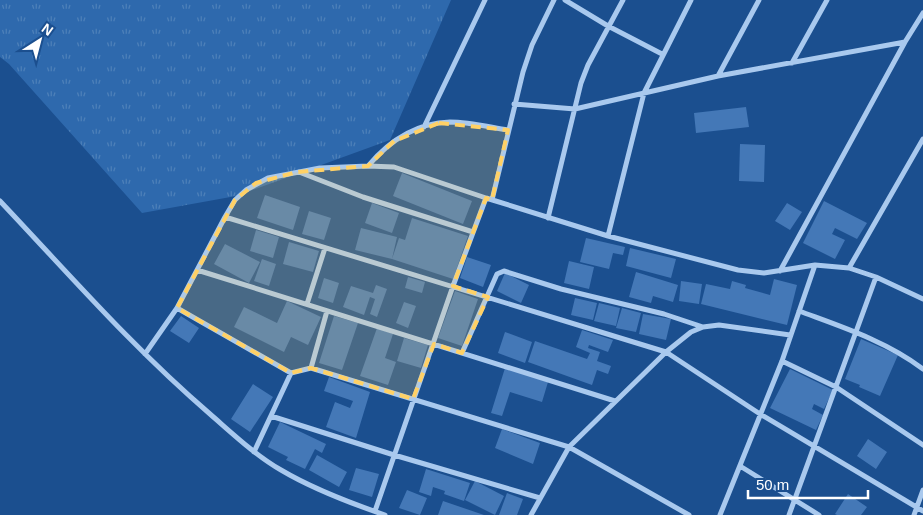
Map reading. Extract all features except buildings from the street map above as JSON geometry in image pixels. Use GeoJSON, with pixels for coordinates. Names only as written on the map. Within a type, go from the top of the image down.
{"type":"FeatureCollection","features":[{"type":"Feature","properties":{"kind":"street"},"geometry":{"type":"LineString","coordinates":[[424,127],[485,0]]}},
{"type":"Feature","properties":{"kind":"street"},"geometry":{"type":"LineString","coordinates":[[375,511],[453,286],[473,232],[489,199],[522,72],[532,45],[554,0]]}},
{"type":"Feature","properties":{"kind":"street"},"geometry":{"type":"LineString","coordinates":[[565,0],[608,26],[662,54]]}},
{"type":"Feature","properties":{"kind":"street"},"geometry":{"type":"LineString","coordinates":[[548,218],[581,83],[588,65],[623,0]]}},
{"type":"Feature","properties":{"kind":"street"},"geometry":{"type":"LineString","coordinates":[[608,236],[644,93],[662,54],[691,0]]}},
{"type":"Feature","properties":{"kind":"street"},"geometry":{"type":"LineString","coordinates":[[718,76],[758,0]]}},
{"type":"Feature","properties":{"kind":"street"},"geometry":{"type":"LineString","coordinates":[[792,63],[827,0]]}},
{"type":"Feature","properties":{"kind":"street"},"geometry":{"type":"LineString","coordinates":[[780,271],[905,42],[923,13]]}},
{"type":"Feature","properties":{"kind":"street"},"geometry":{"type":"LineString","coordinates":[[514,104],[576,108],[718,76],[905,42]]}},
{"type":"Feature","properties":{"kind":"street"},"geometry":{"type":"LineString","coordinates":[[368,166],[381,151],[394,141],[424,127],[452,122],[508,130]]}},
{"type":"Feature","properties":{"kind":"street"},"geometry":{"type":"LineString","coordinates":[[849,268],[923,139]]}},
{"type":"Feature","properties":{"kind":"street"},"geometry":{"type":"LineString","coordinates":[[145,354],[177,308],[224,217],[235,200],[246,190],[268,178],[320,168],[394,167],[608,236],[738,270],[764,273],[815,265],[849,268],[876,277],[923,299]]}},
{"type":"Feature","properties":{"kind":"street"},"geometry":{"type":"LineString","coordinates":[[297,172],[356,194],[473,232]]}},
{"type":"Feature","properties":{"kind":"street"},"geometry":{"type":"LineString","coordinates":[[0,201],[145,354],[254,452],[280,470],[311,485],[385,515]]}},
{"type":"Feature","properties":{"kind":"street"},"geometry":{"type":"LineString","coordinates":[[224,217],[666,352],[760,414],[923,512]]}},
{"type":"Feature","properties":{"kind":"street"},"geometry":{"type":"LineString","coordinates":[[307,304],[326,248]]}},
{"type":"Feature","properties":{"kind":"street"},"geometry":{"type":"LineString","coordinates":[[720,515],[782,361],[815,265]]}},
{"type":"Feature","properties":{"kind":"street"},"geometry":{"type":"LineString","coordinates":[[197,270],[615,400]]}},
{"type":"Feature","properties":{"kind":"street"},"geometry":{"type":"LineString","coordinates":[[462,353],[497,274],[504,271],[561,289],[664,314],[703,327]]}},
{"type":"Feature","properties":{"kind":"street"},"geometry":{"type":"LineString","coordinates":[[789,515],[876,277]]}},
{"type":"Feature","properties":{"kind":"street"},"geometry":{"type":"LineString","coordinates":[[177,308],[291,373],[311,368],[569,447],[689,515]]}},
{"type":"Feature","properties":{"kind":"street"},"geometry":{"type":"LineString","coordinates":[[311,368],[327,311]]}},
{"type":"Feature","properties":{"kind":"street"},"geometry":{"type":"LineString","coordinates":[[799,311],[856,332],[895,350],[923,369]]}},
{"type":"Feature","properties":{"kind":"street"},"geometry":{"type":"LineString","coordinates":[[531,515],[569,447],[615,400],[666,352],[691,332],[703,327],[719,325],[790,335]]}},
{"type":"Feature","properties":{"kind":"street"},"geometry":{"type":"LineString","coordinates":[[782,361],[836,388],[923,445]]}},
{"type":"Feature","properties":{"kind":"street"},"geometry":{"type":"LineString","coordinates":[[254,452],[291,373]]}},
{"type":"Feature","properties":{"kind":"street"},"geometry":{"type":"LineString","coordinates":[[270,416],[540,498]]}},
{"type":"Feature","properties":{"kind":"street"},"geometry":{"type":"LineString","coordinates":[[740,466],[819,515]]}},
{"type":"Feature","properties":{"kind":"street"},"geometry":{"type":"LineString","coordinates":[[914,515],[923,490]]}},
{"type":"Feature","properties":{"kind":"highlighted area"},"geometry":{"type":"Polygon","coordinates":[[[439,123],[508,130],[492,200],[486,198],[453,286],[488,297],[462,353],[434,344],[413,399],[311,368],[291,373],[177,308],[235,200],[256,183],[297,172],[368,166],[394,141],[439,123]]]}},
{"type":"Feature","properties":{"kind":"green space"},"geometry":{"type":"Polygon","coordinates":[[[0,0],[451,0],[390,140],[236,196],[142,213],[9,64],[0,57],[0,0]]]}}]}
